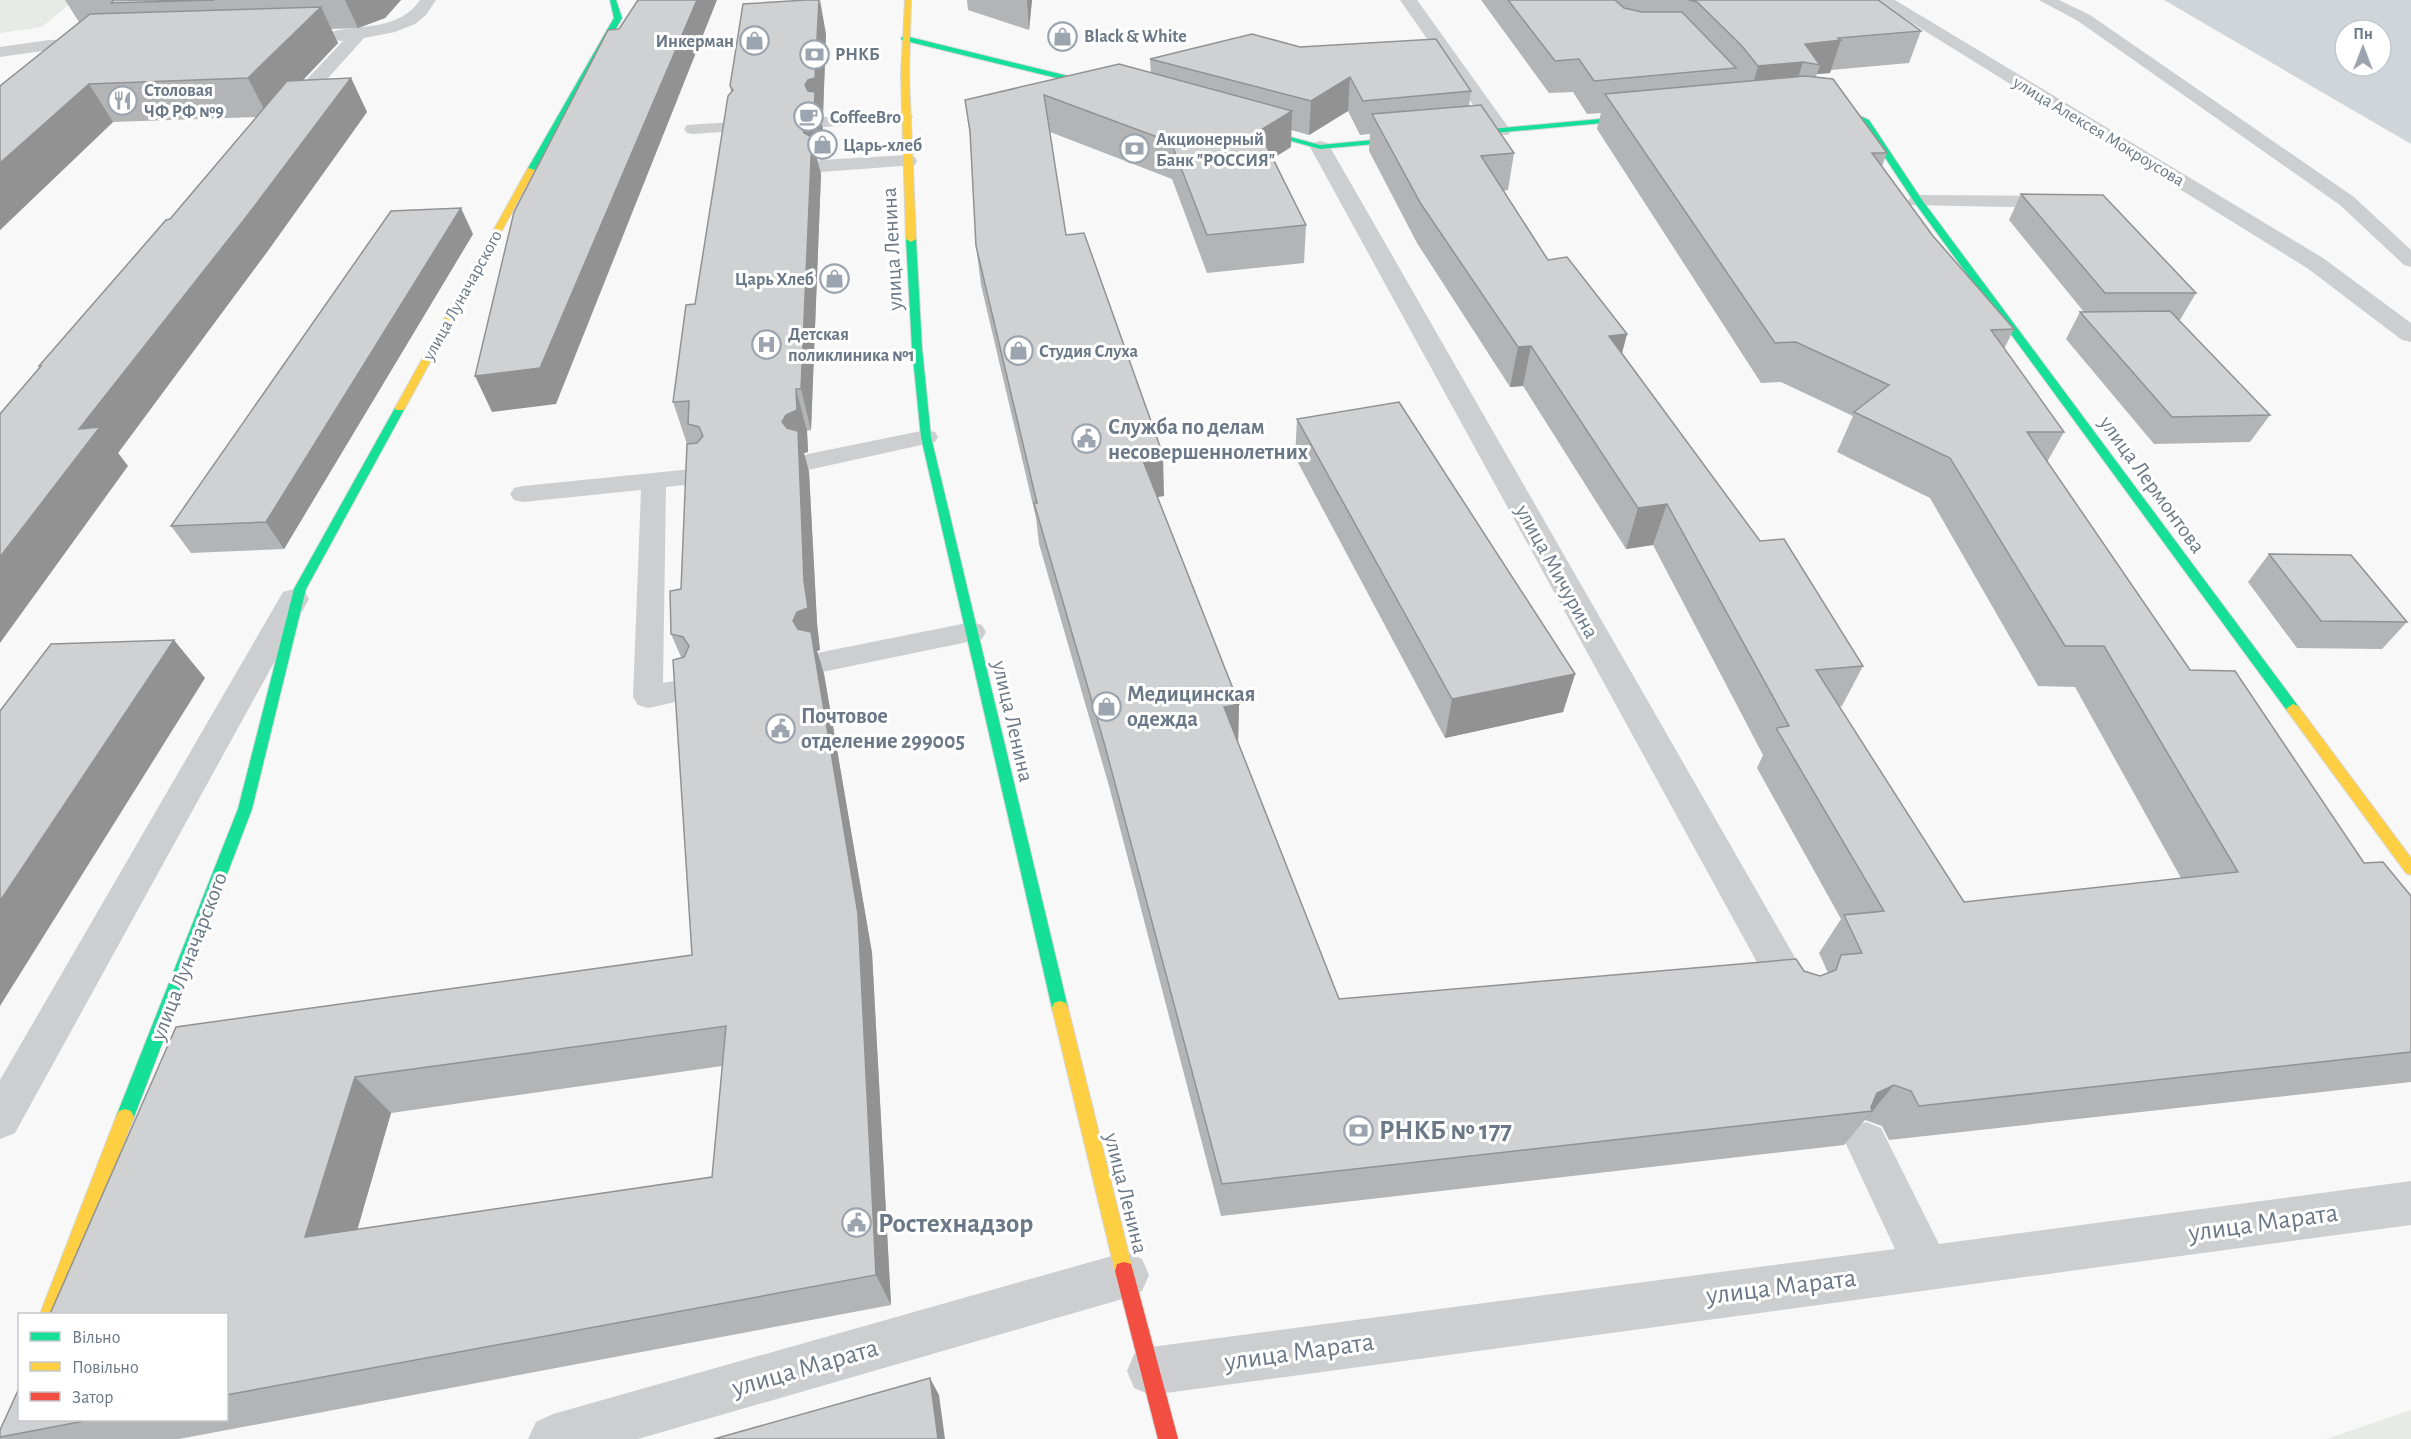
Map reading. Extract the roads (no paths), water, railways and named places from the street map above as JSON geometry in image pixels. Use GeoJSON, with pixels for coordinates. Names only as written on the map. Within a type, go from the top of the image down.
{"type":"FeatureCollection","features":[{"type":"Feature","properties":{"kind":"street"},"geometry":{"type":"LineString","coordinates":[[314,36],[358,35],[406,21],[417,15],[428,0]]}},
{"type":"Feature","properties":{"kind":"street","name":"улица Луначарского"},"geometry":{"type":"LineString","coordinates":[[0,1119],[300,589],[573,94],[618,18],[614,0]]}},
{"type":"Feature","properties":{"kind":"street","name":"улица Ленина"},"geometry":{"type":"LineString","coordinates":[[908,0],[904,117],[918,375],[926,437],[1099,1173],[1168,1439]]}},
{"type":"Feature","properties":{"kind":"street"},"geometry":{"type":"LineString","coordinates":[[1408,0],[1501,130]]}},
{"type":"Feature","properties":{"kind":"street","name":"улица Алексея Мокроусова"},"geometry":{"type":"LineString","coordinates":[[1883,0],[2315,262],[2411,335]]}},
{"type":"Feature","properties":{"kind":"street"},"geometry":{"type":"LineString","coordinates":[[271,129],[358,35]]}},
{"type":"Feature","properties":{"kind":"street"},"geometry":{"type":"LineString","coordinates":[[905,38],[1120,91]]}},
{"type":"Feature","properties":{"kind":"street"},"geometry":{"type":"LineString","coordinates":[[0,52],[49,45],[108,43]]}},
{"type":"Feature","properties":{"kind":"street"},"geometry":{"type":"LineString","coordinates":[[25,69],[49,45]]}},
{"type":"Feature","properties":{"kind":"street","name":"улица Лермонтова"},"geometry":{"type":"LineString","coordinates":[[1803,105],[1836,109],[1866,122],[1918,201],[2411,869]]}},
{"type":"Feature","properties":{"kind":"street"},"geometry":{"type":"LineString","coordinates":[[1231,122],[1320,147],[1663,115]]}},
{"type":"Feature","properties":{"kind":"street","name":"улица Мичурина"},"geometry":{"type":"LineString","coordinates":[[1320,147],[1795,994]]}},
{"type":"Feature","properties":{"kind":"street","name":"улица Луначарского"},"geometry":{"type":"LineString","coordinates":[[49,1313],[245,808],[300,589]]}},
{"type":"Feature","properties":{"kind":"street"},"geometry":{"type":"LineString","coordinates":[[1866,1142],[1927,1267]]}},
{"type":"Feature","properties":{"kind":"street","name":"улица Марата"},"geometry":{"type":"LineString","coordinates":[[1151,1371],[2411,1203]]}},
{"type":"Feature","properties":{"kind":"street","name":"улица Марата"},"geometry":{"type":"LineString","coordinates":[[553,1439],[1126,1275]]}},
{"type":"Feature","properties":{"kind":"lane"},"geometry":{"type":"LineString","coordinates":[[2047,0],[2084,18],[2347,201],[2411,261]]}},
{"type":"Feature","properties":{"kind":"lane"},"geometry":{"type":"LineString","coordinates":[[824,122],[904,117]]}},
{"type":"Feature","properties":{"kind":"lane"},"geometry":{"type":"LineString","coordinates":[[693,129],[731,127]]}},
{"type":"Feature","properties":{"kind":"lane"},"geometry":{"type":"LineString","coordinates":[[821,166],[908,161]]}},
{"type":"Feature","properties":{"kind":"lane"},"geometry":{"type":"LineString","coordinates":[[1918,201],[2073,202]]}},
{"type":"Feature","properties":{"kind":"lane"},"geometry":{"type":"LineString","coordinates":[[808,462],[926,437]]}},
{"type":"Feature","properties":{"kind":"lane"},"geometry":{"type":"LineString","coordinates":[[523,494],[702,476]]}},
{"type":"Feature","properties":{"kind":"lane"},"geometry":{"type":"LineString","coordinates":[[654,481],[648,698],[689,689]]}},
{"type":"Feature","properties":{"kind":"lane"},"geometry":{"type":"LineString","coordinates":[[822,662],[972,632]]}},
{"type":"Feature","properties":{"kind":"place","name":"Black & White"},"geometry":{"type":"Point","coordinates":[1063,36]}},
{"type":"Feature","properties":{"kind":"place","name":"Инкерман"},"geometry":{"type":"Point","coordinates":[755,41]}},
{"type":"Feature","properties":{"kind":"place","name":"РНКБ"},"geometry":{"type":"Point","coordinates":[814,54]}},
{"type":"Feature","properties":{"kind":"place","name":"Столовая ЧФ РФ №9"},"geometry":{"type":"Point","coordinates":[123,100]}},
{"type":"Feature","properties":{"kind":"place","name":"CoffeeBro"},"geometry":{"type":"Point","coordinates":[809,117]}},
{"type":"Feature","properties":{"kind":"place","name":"Царь-хлеб"},"geometry":{"type":"Point","coordinates":[822,145]}},
{"type":"Feature","properties":{"kind":"place","name":"Акционерный Банк \"РОССИЯ\""},"geometry":{"type":"Point","coordinates":[1135,149]}},
{"type":"Feature","properties":{"kind":"place","name":"Царь Хлеб"},"geometry":{"type":"Point","coordinates":[835,279]}},
{"type":"Feature","properties":{"kind":"place","name":"Детская поликлиника №1"},"geometry":{"type":"Point","coordinates":[767,344]}},
{"type":"Feature","properties":{"kind":"place","name":"Студия Слуха"},"geometry":{"type":"Point","coordinates":[1018,351]}},
{"type":"Feature","properties":{"kind":"place","name":"Служба по делам несовершеннолетних"},"geometry":{"type":"Point","coordinates":[1087,439]}},
{"type":"Feature","properties":{"kind":"place","name":"Медицинская одежда"},"geometry":{"type":"Point","coordinates":[1106,706]}},
{"type":"Feature","properties":{"kind":"place","name":"Почтовое отделение 299005"},"geometry":{"type":"Point","coordinates":[780,728]}},
{"type":"Feature","properties":{"kind":"place","name":"РНКБ № 177"},"geometry":{"type":"Point","coordinates":[1358,1130]}},
{"type":"Feature","properties":{"kind":"place","name":"Ростехнадзор"},"geometry":{"type":"Point","coordinates":[857,1223]}}]}
